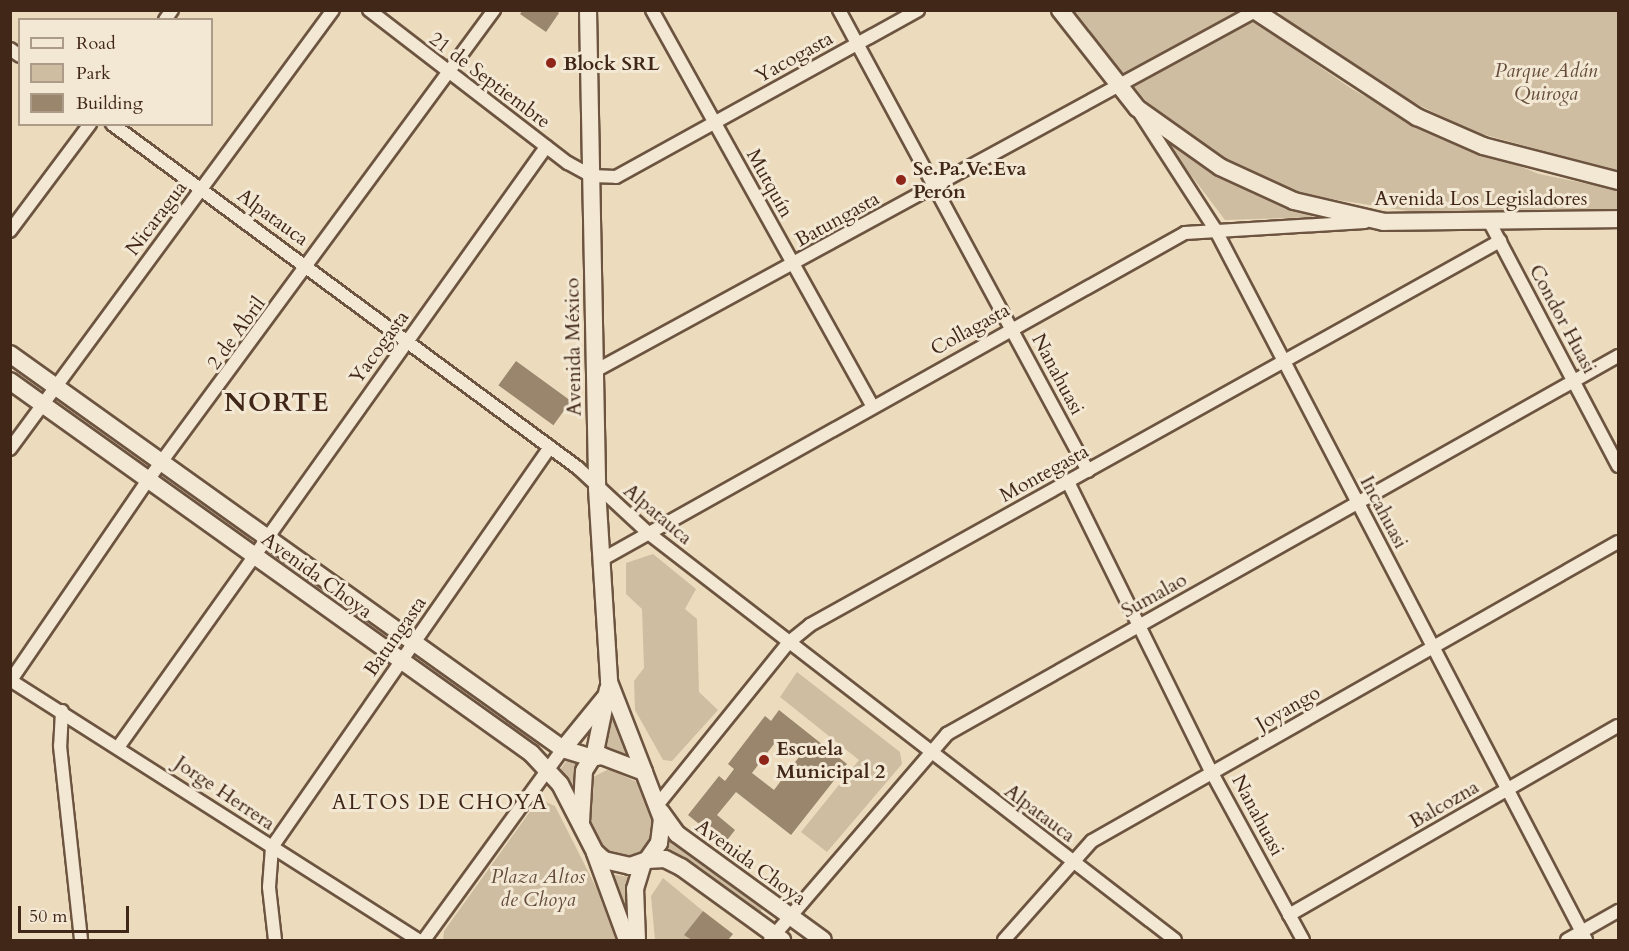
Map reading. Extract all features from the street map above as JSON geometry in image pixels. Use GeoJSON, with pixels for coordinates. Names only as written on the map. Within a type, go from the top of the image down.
{"type":"FeatureCollection","features":[{"type":"Feature","properties":{"kind":"main road","name":"Avenida México"},"geometry":{"type":"LineString","coordinates":[[588,10],[597,489],[608,688],[593,758]]}},
{"type":"Feature","properties":{"kind":"main road","name":"Avenida Los Legisladores"},"geometry":{"type":"LineString","coordinates":[[1060,10],[1117,87],[1137,108],[1220,167],[1260,187],[1331,213],[1384,222],[1618,219]]}},
{"type":"Feature","properties":{"kind":"main road","name":"Avenida Los Legisladores"},"geometry":{"type":"LineString","coordinates":[[1254,11],[1417,117],[1483,146],[1618,181]]}},
{"type":"Feature","properties":{"kind":"main road","name":"Avenida Choya"},"geometry":{"type":"LineString","coordinates":[[10,354],[563,749],[593,758]]}},
{"type":"Feature","properties":{"kind":"main road","name":"Avenida Choya"},"geometry":{"type":"LineString","coordinates":[[10,381],[402,661],[548,770],[581,821]]}},
{"type":"Feature","properties":{"kind":"main road","name":"Avenida México"},"geometry":{"type":"LineString","coordinates":[[608,688],[644,772]]}},
{"type":"Feature","properties":{"kind":"main road"},"geometry":{"type":"LineString","coordinates":[[563,749],[608,688]]}},
{"type":"Feature","properties":{"kind":"main road"},"geometry":{"type":"LineString","coordinates":[[627,940],[595,852],[581,821],[580,786],[593,758],[627,761],[644,772],[660,807],[659,843],[645,861],[635,889],[637,940]]}},
{"type":"Feature","properties":{"kind":"main road","name":"Avenida Choya"},"geometry":{"type":"LineString","coordinates":[[660,807],[677,834],[823,940]]}},
{"type":"Feature","properties":{"kind":"main road"},"geometry":{"type":"LineString","coordinates":[[595,852],[617,865],[645,861],[681,867],[775,938]]}},
{"type":"Feature","properties":{"kind":"street","name":"Nicaragua"},"geometry":{"type":"LineString","coordinates":[[10,449],[333,10]]}},
{"type":"Feature","properties":{"kind":"street","name":"21 de Septiembre"},"geometry":{"type":"LineString","coordinates":[[369,10],[546,147],[591,176]]}},
{"type":"Feature","properties":{"kind":"street","name":"2 de Abril"},"geometry":{"type":"LineString","coordinates":[[11,680],[148,480],[164,464],[494,10]]}},
{"type":"Feature","properties":{"kind":"street","name":"Mutquín"},"geometry":{"type":"LineString","coordinates":[[652,10],[872,406]]}},
{"type":"Feature","properties":{"kind":"street","name":"Nanahuasi"},"geometry":{"type":"LineString","coordinates":[[839,10],[1088,471]]}},
{"type":"Feature","properties":{"kind":"street","name":"Yacogasta"},"geometry":{"type":"LineString","coordinates":[[591,176],[625,174],[918,10]]}},
{"type":"Feature","properties":{"kind":"street","name":"Batungasta"},"geometry":{"type":"LineString","coordinates":[[595,371],[794,266],[1254,11]]}},
{"type":"Feature","properties":{"kind":"street","name":"Incahuasi"},"geometry":{"type":"LineString","coordinates":[[1137,108],[1215,229],[1584,936]]}},
{"type":"Feature","properties":{"kind":"street"},"geometry":{"type":"LineString","coordinates":[[10,231],[89,126]]}},
{"type":"Feature","properties":{"kind":"street","name":"Alpatauca"},"geometry":{"type":"LineString","coordinates":[[115,126],[309,267],[550,447],[647,532],[927,751],[1175,940]]}},
{"type":"Feature","properties":{"kind":"street","name":"Yacogasta"},"geometry":{"type":"LineString","coordinates":[[119,746],[265,536],[546,147]]}},
{"type":"Feature","properties":{"kind":"street","name":"Condor Huasi"},"geometry":{"type":"LineString","coordinates":[[1489,221],[1618,466]]}},
{"type":"Feature","properties":{"kind":"street","name":"Collagasta"},"geometry":{"type":"LineString","coordinates":[[601,560],[1011,328],[1185,233],[1215,229],[1384,222]]}},
{"type":"Feature","properties":{"kind":"street","name":"Montegasta"},"geometry":{"type":"LineString","coordinates":[[660,807],[788,643],[810,625],[1500,241]]}},
{"type":"Feature","properties":{"kind":"street","name":"Sumalao"},"geometry":{"type":"LineString","coordinates":[[775,938],[789,916],[927,751],[947,734],[1618,356]]}},
{"type":"Feature","properties":{"kind":"street","name":"Batungasta"},"geometry":{"type":"LineString","coordinates":[[272,847],[550,447]]}},
{"type":"Feature","properties":{"kind":"street","name":"Nanahuasi"},"geometry":{"type":"LineString","coordinates":[[1068,482],[1212,773],[1303,940]]}},
{"type":"Feature","properties":{"kind":"street","name":"Joyango"},"geometry":{"type":"LineString","coordinates":[[1004,940],[1071,860],[1092,841],[1618,542]]}},
{"type":"Feature","properties":{"kind":"street","name":"Jorge Herrera"},"geometry":{"type":"LineString","coordinates":[[11,680],[119,746],[418,940]]}},
{"type":"Feature","properties":{"kind":"street"},"geometry":{"type":"LineString","coordinates":[[62,711],[60,746],[81,940]]}},
{"type":"Feature","properties":{"kind":"street","name":"Balcozna"},"geometry":{"type":"LineString","coordinates":[[1289,915],[1618,726]]}},
{"type":"Feature","properties":{"kind":"street"},"geometry":{"type":"LineString","coordinates":[[424,940],[563,749]]}},
{"type":"Feature","properties":{"kind":"street"},"geometry":{"type":"LineString","coordinates":[[272,847],[269,887],[275,940]]}},
{"type":"Feature","properties":{"kind":"street"},"geometry":{"type":"LineString","coordinates":[[1568,940],[1584,936],[1618,911]]}},
{"type":"Feature","properties":{"kind":"green space"},"geometry":{"type":"Polygon","coordinates":[[[1070,11],[1239,11],[1352,89],[1414,124],[1539,174],[1618,190],[1618,210],[1421,213],[1299,194],[1228,161],[1147,102],[1070,11]]]}},
{"type":"Feature","properties":{"kind":"green space","name":"Parque Adán Quiroga"},"geometry":{"type":"Polygon","coordinates":[[[1279,11],[1618,11],[1618,171],[1471,131],[1393,92],[1284,21],[1279,11]]]}},
{"type":"Feature","properties":{"kind":"green space"},"geometry":{"type":"Polygon","coordinates":[[[1165,141],[1253,194],[1314,217],[1225,220],[1165,141]]]}},
{"type":"Feature","properties":{"kind":"green space"},"geometry":{"type":"Polygon","coordinates":[[[653,554],[696,589],[685,609],[697,619],[699,692],[718,710],[672,761],[663,760],[635,710],[634,681],[644,668],[642,609],[626,594],[626,563],[653,554]]]}},
{"type":"Feature","properties":{"kind":"green space"},"geometry":{"type":"Polygon","coordinates":[[[797,672],[900,752],[902,764],[827,852],[801,832],[859,760],[780,697],[797,672]]]}},
{"type":"Feature","properties":{"kind":"green space"},"geometry":{"type":"Polygon","coordinates":[[[610,714],[618,731],[632,756],[604,748],[610,714]]]}},
{"type":"Feature","properties":{"kind":"green space"},"geometry":{"type":"Polygon","coordinates":[[[567,760],[582,763],[572,788],[559,771],[567,760]]]}},
{"type":"Feature","properties":{"kind":"green space"},"geometry":{"type":"Polygon","coordinates":[[[609,769],[637,782],[654,818],[651,841],[633,859],[608,852],[588,824],[591,778],[609,769]]]}},
{"type":"Feature","properties":{"kind":"green space","name":"Plaza Altos de Choya"},"geometry":{"type":"Polygon","coordinates":[[[544,801],[555,806],[597,889],[616,940],[443,940],[444,931],[534,806],[544,801]]]}},
{"type":"Feature","properties":{"kind":"green space"},"geometry":{"type":"Polygon","coordinates":[[[670,838],[763,908],[759,914],[667,851],[670,838]]]}},
{"type":"Feature","properties":{"kind":"green space"},"geometry":{"type":"Polygon","coordinates":[[[608,874],[631,877],[632,938],[608,874]]]}},
{"type":"Feature","properties":{"kind":"green space"},"geometry":{"type":"Polygon","coordinates":[[[663,878],[703,911],[685,934],[692,940],[655,940],[651,896],[663,878]]]}},
{"type":"Feature","properties":{"kind":"building"},"geometry":{"type":"Polygon","coordinates":[[[523,10],[556,10],[559,13],[546,32],[520,14],[523,10]]]}},
{"type":"Feature","properties":{"kind":"building"},"geometry":{"type":"Polygon","coordinates":[[[516,361],[571,401],[553,425],[498,385],[516,361]]]}},
{"type":"Feature","properties":{"kind":"building"},"geometry":{"type":"Polygon","coordinates":[[[779,710],[847,764],[791,835],[736,792],[717,815],[735,830],[724,844],[688,815],[719,776],[725,781],[734,769],[728,764],[765,716],[771,721],[779,710]],[[777,740],[752,773],[774,790],[799,757],[777,740]]]}},
{"type":"Feature","properties":{"kind":"building"},"geometry":{"type":"Polygon","coordinates":[[[703,911],[733,934],[728,940],[692,940],[684,935],[703,911]]]}},
{"type":"Feature","properties":{"kind":"place","name":"Block SRL"},"geometry":{"type":"Point","coordinates":[551,63]}},
{"type":"Feature","properties":{"kind":"place","name":"Se.Pa.Ve.Eva Perón"},"geometry":{"type":"Point","coordinates":[901,180]}},
{"type":"Feature","properties":{"kind":"place","name":"Escuela Municipal 2"},"geometry":{"type":"Point","coordinates":[764,760]}},
{"type":"Feature","properties":{"kind":"district","name":"NORTE"},"geometry":{"type":"Point","coordinates":[277,403]}},
{"type":"Feature","properties":{"kind":"district","name":"ALTOS DE CHOYA"},"geometry":{"type":"Point","coordinates":[440,803]}}]}
